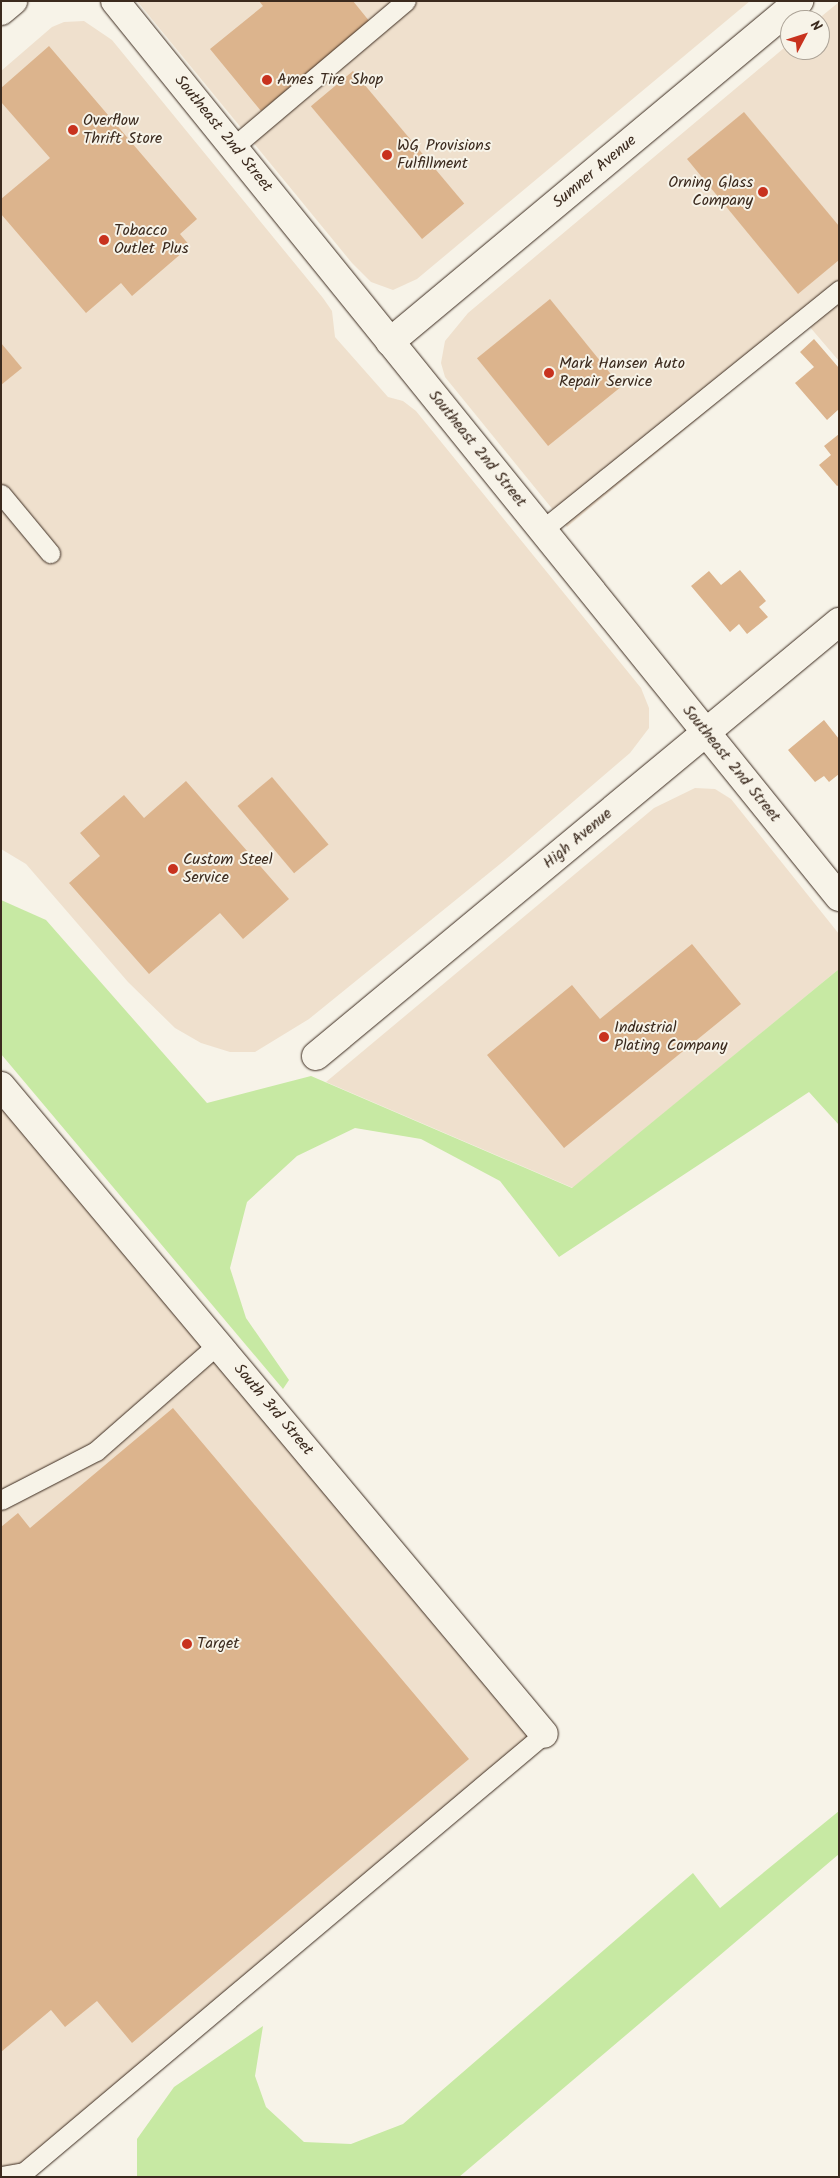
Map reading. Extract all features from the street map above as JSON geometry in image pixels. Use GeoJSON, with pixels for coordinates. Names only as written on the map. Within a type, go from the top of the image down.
{"type":"FeatureCollection","features":[{"type":"Feature","properties":{"kind":"street"},"geometry":{"type":"LineString","coordinates":[[1,11],[13,1]]}},
{"type":"Feature","properties":{"kind":"street","name":"Southeast 2nd Street"},"geometry":{"type":"LineString","coordinates":[[115,1],[839,897]]}},
{"type":"Feature","properties":{"kind":"street","name":"Sumner Avenue"},"geometry":{"type":"LineString","coordinates":[[390,342],[799,1]]}},
{"type":"Feature","properties":{"kind":"street","name":"High Avenue"},"geometry":{"type":"LineString","coordinates":[[316,1056],[839,622]]}},
{"type":"Feature","properties":{"kind":"street","name":"South 3rd Street"},"geometry":{"type":"LineString","coordinates":[[1,1086],[544,1734]]}},
{"type":"Feature","properties":{"kind":"lane"},"geometry":{"type":"LineString","coordinates":[[233,147],[406,1]]}},
{"type":"Feature","properties":{"kind":"lane"},"geometry":{"type":"LineString","coordinates":[[542,530],[839,290]]}},
{"type":"Feature","properties":{"kind":"lane"},"geometry":{"type":"LineString","coordinates":[[1,494],[50,553]]}},
{"type":"Feature","properties":{"kind":"lane"},"geometry":{"type":"LineString","coordinates":[[1,1500],[96,1451],[217,1345]]}},
{"type":"Feature","properties":{"kind":"lane"},"geometry":{"type":"LineString","coordinates":[[1,2176],[24,2172],[544,1734]]}},
{"type":"Feature","properties":{"kind":"shaded area"},"geometry":{"type":"Polygon","coordinates":[[[137,1],[750,1],[417,279],[393,290],[371,282],[352,263],[137,1]]]}},
{"type":"Feature","properties":{"kind":"shaded area"},"geometry":{"type":"Polygon","coordinates":[[[839,2],[839,361],[809,326],[567,527],[445,377],[441,363],[445,341],[468,313],[780,51],[780,60],[830,60],[829,10],[839,2]]]}},
{"type":"Feature","properties":{"kind":"shaded area"},"geometry":{"type":"Polygon","coordinates":[[[84,21],[112,40],[323,298],[332,311],[335,337],[388,397],[403,401],[416,411],[641,688],[649,708],[649,728],[630,753],[505,860],[309,1019],[255,1052],[230,1052],[201,1043],[175,1028],[128,982],[26,864],[1,849],[1,71],[52,27],[64,22],[84,21]]]}},
{"type":"Feature","properties":{"kind":"shaded area"},"geometry":{"type":"Polygon","coordinates":[[[695,788],[715,789],[731,799],[839,934],[839,969],[573,1188],[326,1082],[654,808],[695,788]]]}},
{"type":"Feature","properties":{"kind":"shaded area","name":"Target"},"geometry":{"type":"Polygon","coordinates":[[[1,1086],[544,1734],[24,2172],[1,2176],[1,1086]]]}},
{"type":"Feature","properties":{"kind":"green space"},"geometry":{"type":"Polygon","coordinates":[[[1,900],[46,920],[207,1103],[311,1076],[572,1188],[839,969],[839,1125],[809,1092],[559,1257],[500,1181],[421,1139],[355,1128],[297,1156],[247,1202],[230,1268],[246,1318],[289,1380],[283,1389],[1,1054],[1,900]]]}},
{"type":"Feature","properties":{"kind":"green space"},"geometry":{"type":"Polygon","coordinates":[[[839,1811],[839,1854],[459,2177],[137,2177],[137,2139],[174,2087],[263,2026],[255,2076],[266,2107],[304,2142],[351,2144],[403,2124],[693,1873],[720,1908],[839,1811]]]}},
{"type":"Feature","properties":{"kind":"building","name":"Ames Tire Shop"},"geometry":{"type":"Polygon","coordinates":[[[259,1],[353,1],[370,22],[261,111],[210,49],[263,6],[259,1]]]}},
{"type":"Feature","properties":{"kind":"building"},"geometry":{"type":"Polygon","coordinates":[[[49,46],[197,219],[180,234],[190,246],[132,296],[121,283],[86,313],[1,214],[1,199],[50,158],[1,102],[1,88],[49,46]]]}},
{"type":"Feature","properties":{"kind":"building","name":"WG Provisions Fulfillment"},"geometry":{"type":"Polygon","coordinates":[[[353,71],[464,204],[422,239],[311,106],[353,71]]]}},
{"type":"Feature","properties":{"kind":"building","name":"Orning Glass Company"},"geometry":{"type":"Polygon","coordinates":[[[744,112],[839,226],[839,260],[798,294],[687,159],[744,112]]]}},
{"type":"Feature","properties":{"kind":"building","name":"Mark Hansen Auto Repair Service"},"geometry":{"type":"Polygon","coordinates":[[[550,299],[621,387],[548,446],[477,358],[550,299]]]}},
{"type":"Feature","properties":{"kind":"building"},"geometry":{"type":"Polygon","coordinates":[[[814,339],[839,368],[839,409],[827,420],[795,383],[814,367],[800,352],[814,339]]]}},
{"type":"Feature","properties":{"kind":"building"},"geometry":{"type":"Polygon","coordinates":[[[1,343],[22,368],[1,385],[1,343]]]}},
{"type":"Feature","properties":{"kind":"building"},"geometry":{"type":"Polygon","coordinates":[[[839,434],[839,485],[837,486],[819,465],[831,455],[824,446],[839,434]]]}},
{"type":"Feature","properties":{"kind":"building"},"geometry":{"type":"Polygon","coordinates":[[[740,570],[766,601],[759,607],[768,617],[747,634],[739,624],[730,632],[691,586],[709,571],[721,585],[740,570]]]}},
{"type":"Feature","properties":{"kind":"building"},"geometry":{"type":"Polygon","coordinates":[[[824,720],[839,739],[839,774],[829,782],[824,776],[815,782],[788,750],[824,720]]]}},
{"type":"Feature","properties":{"kind":"building"},"geometry":{"type":"Polygon","coordinates":[[[272,777],[329,844],[294,873],[238,806],[272,777]]]}},
{"type":"Feature","properties":{"kind":"building","name":"Custom Steel Service"},"geometry":{"type":"Polygon","coordinates":[[[186,781],[289,899],[243,939],[220,913],[149,974],[69,883],[100,856],[80,833],[124,795],[144,818],[186,781]]]}},
{"type":"Feature","properties":{"kind":"building","name":"Industrial Plating Company"},"geometry":{"type":"Polygon","coordinates":[[[692,944],[741,1004],[564,1148],[487,1055],[572,985],[600,1019],[692,944]]]}},
{"type":"Feature","properties":{"kind":"building","name":"Target"},"geometry":{"type":"Polygon","coordinates":[[[173,1408],[469,1759],[132,2043],[97,2001],[65,2027],[51,2010],[1,2052],[1,1527],[18,1513],[30,1528],[173,1408]]]}},
{"type":"Feature","properties":{"kind":"place","name":"Ames Tire Shop"},"geometry":{"type":"Point","coordinates":[267,80]}},
{"type":"Feature","properties":{"kind":"place","name":"Overflow Thrift Store"},"geometry":{"type":"Point","coordinates":[73,130]}},
{"type":"Feature","properties":{"kind":"place","name":"WG Provisions Fulfillment"},"geometry":{"type":"Point","coordinates":[387,155]}},
{"type":"Feature","properties":{"kind":"place","name":"Orning Glass Company"},"geometry":{"type":"Point","coordinates":[763,192]}},
{"type":"Feature","properties":{"kind":"place","name":"Tobacco Outlet Plus"},"geometry":{"type":"Point","coordinates":[104,240]}},
{"type":"Feature","properties":{"kind":"place","name":"Mark Hansen Auto Repair Service"},"geometry":{"type":"Point","coordinates":[549,373]}},
{"type":"Feature","properties":{"kind":"place","name":"Custom Steel Service"},"geometry":{"type":"Point","coordinates":[173,869]}},
{"type":"Feature","properties":{"kind":"place","name":"Industrial Plating Company"},"geometry":{"type":"Point","coordinates":[604,1037]}},
{"type":"Feature","properties":{"kind":"place","name":"Target"},"geometry":{"type":"Point","coordinates":[187,1644]}}]}
